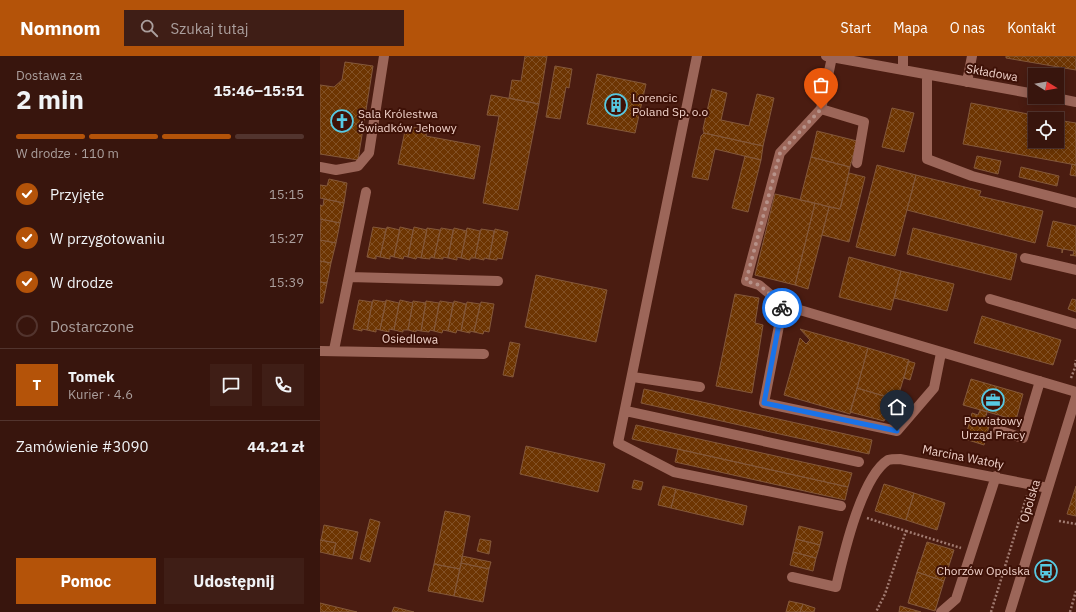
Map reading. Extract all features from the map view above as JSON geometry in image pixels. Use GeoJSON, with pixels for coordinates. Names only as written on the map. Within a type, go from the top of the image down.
{"type":"FeatureCollection","features":[{"type":"Feature","properties":{"kind":"street"},"geometry":{"type":"LineString","coordinates":[[320,167],[336,170],[358,166],[369,153],[384,56]]}},
{"type":"Feature","properties":{"kind":"street"},"geometry":{"type":"LineString","coordinates":[[697,56],[626,411],[618,443],[674,472],[841,506]]}},
{"type":"Feature","properties":{"kind":"street"},"geometry":{"type":"LineString","coordinates":[[903,56],[903,70]]}},
{"type":"Feature","properties":{"kind":"street"},"geometry":{"type":"LineString","coordinates":[[967,82],[972,56]]}},
{"type":"Feature","properties":{"kind":"street"},"geometry":{"type":"LineString","coordinates":[[829,57],[821,109],[780,153],[746,281],[759,285],[783,305],[1076,392]]}},
{"type":"Feature","properties":{"kind":"street","name":"Składowa"},"geometry":{"type":"LineString","coordinates":[[829,57],[1028,93]]}},
{"type":"Feature","properties":{"kind":"street"},"geometry":{"type":"LineString","coordinates":[[928,74],[927,159],[972,176],[1076,203]]}},
{"type":"Feature","properties":{"kind":"street"},"geometry":{"type":"LineString","coordinates":[[1064,100],[1076,102]]}},
{"type":"Feature","properties":{"kind":"street"},"geometry":{"type":"LineString","coordinates":[[821,109],[864,122],[857,163]]}},
{"type":"Feature","properties":{"kind":"street"},"geometry":{"type":"LineString","coordinates":[[334,350],[366,192]]}},
{"type":"Feature","properties":{"kind":"street"},"geometry":{"type":"LineString","coordinates":[[1025,258],[1076,270]]}},
{"type":"Feature","properties":{"kind":"street"},"geometry":{"type":"LineString","coordinates":[[349,277],[498,281]]}},
{"type":"Feature","properties":{"kind":"street"},"geometry":{"type":"LineString","coordinates":[[990,299],[1076,324]]}},
{"type":"Feature","properties":{"kind":"street"},"geometry":{"type":"LineString","coordinates":[[783,305],[764,403],[897,431],[934,388],[941,353]]}},
{"type":"Feature","properties":{"kind":"street","name":"Osiedlowa"},"geometry":{"type":"LineString","coordinates":[[320,351],[334,350],[484,354]]}},
{"type":"Feature","properties":{"kind":"street"},"geometry":{"type":"LineString","coordinates":[[632,376],[700,387]]}},
{"type":"Feature","properties":{"kind":"street"},"geometry":{"type":"LineString","coordinates":[[998,430],[1023,438],[1040,381]]}},
{"type":"Feature","properties":{"kind":"street","name":"Opolska"},"geometry":{"type":"LineString","coordinates":[[1010,612],[1076,397]]}},
{"type":"Feature","properties":{"kind":"street"},"geometry":{"type":"LineString","coordinates":[[626,411],[859,462]]}},
{"type":"Feature","properties":{"kind":"street","name":"Marcina Watoły"},"geometry":{"type":"LineString","coordinates":[[792,577],[836,587],[848,536],[856,514],[879,469],[889,460],[900,459],[996,476],[1048,488]]}},
{"type":"Feature","properties":{"kind":"street"},"geometry":{"type":"LineString","coordinates":[[941,612],[956,599],[996,476]]}},
{"type":"Feature","properties":{"kind":"path"},"geometry":{"type":"LineString","coordinates":[[1075,365],[1076,360]]}},
{"type":"Feature","properties":{"kind":"path"},"geometry":{"type":"LineString","coordinates":[[856,514],[972,551]]}},
{"type":"Feature","properties":{"kind":"path"},"geometry":{"type":"LineString","coordinates":[[1059,521],[1076,524]]}},
{"type":"Feature","properties":{"kind":"path"},"geometry":{"type":"LineString","coordinates":[[876,612],[885,594],[906,531]]}},
{"type":"Feature","properties":{"kind":"path"},"geometry":{"type":"LineString","coordinates":[[1070,612],[1076,590]]}},
{"type":"Feature","properties":{"kind":"building"},"geometry":{"type":"Polygon","coordinates":[[[525,56],[547,56],[539,104],[509,98],[512,80],[521,81],[525,56]]]}},
{"type":"Feature","properties":{"kind":"building"},"geometry":{"type":"Polygon","coordinates":[[[1006,56],[1076,56],[1076,70],[1006,58],[1006,56]]]}},
{"type":"Feature","properties":{"kind":"building","name":"Sala Królestwa Świadków Jehowy"},"geometry":{"type":"Polygon","coordinates":[[[345,62],[373,66],[358,160],[320,154],[320,85],[334,87],[342,80],[345,62]]]}},
{"type":"Feature","properties":{"kind":"building"},"geometry":{"type":"Polygon","coordinates":[[[555,66],[572,69],[569,88],[566,87],[560,119],[546,117],[555,66]]]}},
{"type":"Feature","properties":{"kind":"building","name":"Lorencic Poland Sp. o.o"},"geometry":{"type":"Polygon","coordinates":[[[597,74],[646,84],[635,133],[587,124],[597,74]]]}},
{"type":"Feature","properties":{"kind":"building"},"geometry":{"type":"Polygon","coordinates":[[[712,89],[727,93],[721,120],[749,126],[757,94],[774,98],[763,146],[704,133],[703,129],[712,89]]]}},
{"type":"Feature","properties":{"kind":"building"},"geometry":{"type":"Polygon","coordinates":[[[491,95],[539,104],[518,210],[483,203],[499,116],[487,115],[491,95]]]}},
{"type":"Feature","properties":{"kind":"building"},"geometry":{"type":"Polygon","coordinates":[[[971,103],[1028,114],[1028,148],[1064,148],[1064,121],[1076,123],[1076,165],[963,144],[971,103]]]}},
{"type":"Feature","properties":{"kind":"building"},"geometry":{"type":"Polygon","coordinates":[[[892,108],[914,113],[904,152],[882,147],[892,108]]]}},
{"type":"Feature","properties":{"kind":"building"},"geometry":{"type":"Polygon","coordinates":[[[406,126],[427,130],[426,136],[480,146],[474,179],[398,164],[406,126]]]}},
{"type":"Feature","properties":{"kind":"building"},"geometry":{"type":"Polygon","coordinates":[[[817,131],[857,141],[850,167],[811,157],[817,131]]]}},
{"type":"Feature","properties":{"kind":"building"},"geometry":{"type":"Polygon","coordinates":[[[704,133],[763,146],[761,160],[715,149],[708,180],[692,177],[701,136],[704,133]]]}},
{"type":"Feature","properties":{"kind":"building"},"geometry":{"type":"Polygon","coordinates":[[[745,156],[761,160],[748,212],[732,208],[745,156]]]}},
{"type":"Feature","properties":{"kind":"building"},"geometry":{"type":"Polygon","coordinates":[[[977,156],[1001,161],[998,174],[974,168],[977,156]]]}},
{"type":"Feature","properties":{"kind":"building"},"geometry":{"type":"Polygon","coordinates":[[[811,157],[850,167],[840,209],[800,200],[811,157]]]}},
{"type":"Feature","properties":{"kind":"building"},"geometry":{"type":"Polygon","coordinates":[[[1072,164],[1076,165],[1076,176],[1070,175],[1072,164]]]}},
{"type":"Feature","properties":{"kind":"building"},"geometry":{"type":"Polygon","coordinates":[[[877,165],[916,175],[895,256],[856,247],[877,165]]]}},
{"type":"Feature","properties":{"kind":"building"},"geometry":{"type":"Polygon","coordinates":[[[1021,167],[1059,176],[1057,186],[1019,177],[1021,167]]]}},
{"type":"Feature","properties":{"kind":"building"},"geometry":{"type":"Polygon","coordinates":[[[849,173],[865,177],[849,242],[822,235],[829,207],[840,209],[849,173]]]}},
{"type":"Feature","properties":{"kind":"building"},"geometry":{"type":"Polygon","coordinates":[[[916,175],[981,191],[979,196],[1043,211],[1035,243],[907,210],[916,175]]]}},
{"type":"Feature","properties":{"kind":"building"},"geometry":{"type":"Polygon","coordinates":[[[329,179],[347,183],[344,203],[320,198],[320,185],[327,186],[329,179]]]}},
{"type":"Feature","properties":{"kind":"building"},"geometry":{"type":"Polygon","coordinates":[[[775,194],[815,203],[795,285],[755,275],[775,194]]]}},
{"type":"Feature","properties":{"kind":"building"},"geometry":{"type":"Polygon","coordinates":[[[324,199],[344,203],[340,223],[320,219],[320,205],[323,206],[324,199]]]}},
{"type":"Feature","properties":{"kind":"building"},"geometry":{"type":"Polygon","coordinates":[[[815,203],[829,207],[808,289],[795,285],[815,203]]]}},
{"type":"Feature","properties":{"kind":"building"},"geometry":{"type":"Polygon","coordinates":[[[321,219],[340,223],[336,243],[320,240],[321,219]]]}},
{"type":"Feature","properties":{"kind":"building"},"geometry":{"type":"Polygon","coordinates":[[[1053,221],[1076,226],[1076,256],[1070,255],[1073,255],[1074,251],[1063,249],[1062,253],[1062,249],[1047,246],[1053,221]]]}},
{"type":"Feature","properties":{"kind":"building"},"geometry":{"type":"Polygon","coordinates":[[[373,227],[386,229],[380,257],[376,256],[376,259],[367,257],[373,227]]]}},
{"type":"Feature","properties":{"kind":"building"},"geometry":{"type":"Polygon","coordinates":[[[387,227],[400,230],[394,257],[390,256],[390,259],[380,257],[387,227]]]}},
{"type":"Feature","properties":{"kind":"building"},"geometry":{"type":"Polygon","coordinates":[[[400,227],[413,230],[408,257],[404,256],[403,259],[394,257],[400,227]]]}},
{"type":"Feature","properties":{"kind":"building"},"geometry":{"type":"Polygon","coordinates":[[[414,227],[427,230],[421,258],[417,257],[416,259],[408,257],[414,227]]]}},
{"type":"Feature","properties":{"kind":"building"},"geometry":{"type":"Polygon","coordinates":[[[427,228],[440,230],[434,258],[430,257],[430,259],[421,258],[427,228]]]}},
{"type":"Feature","properties":{"kind":"building"},"geometry":{"type":"Polygon","coordinates":[[[441,228],[453,230],[448,258],[443,257],[443,259],[434,258],[441,228]]]}},
{"type":"Feature","properties":{"kind":"building"},"geometry":{"type":"Polygon","coordinates":[[[454,228],[467,231],[461,258],[457,257],[457,260],[448,258],[454,228]]]}},
{"type":"Feature","properties":{"kind":"building"},"geometry":{"type":"Polygon","coordinates":[[[467,228],[480,231],[475,258],[470,258],[470,260],[461,258],[467,228]]]}},
{"type":"Feature","properties":{"kind":"building"},"geometry":{"type":"Polygon","coordinates":[[[913,228],[1017,254],[1011,280],[907,254],[913,228]]]}},
{"type":"Feature","properties":{"kind":"building"},"geometry":{"type":"Polygon","coordinates":[[[481,229],[494,231],[489,259],[484,258],[484,260],[475,258],[481,229]]]}},
{"type":"Feature","properties":{"kind":"building"},"geometry":{"type":"Polygon","coordinates":[[[495,229],[508,232],[502,259],[497,258],[497,260],[489,259],[495,229]]]}},
{"type":"Feature","properties":{"kind":"building"},"geometry":{"type":"Polygon","coordinates":[[[320,240],[336,243],[331,263],[320,261],[320,240]]]}},
{"type":"Feature","properties":{"kind":"building"},"geometry":{"type":"Polygon","coordinates":[[[849,257],[901,271],[891,310],[839,297],[849,257]]]}},
{"type":"Feature","properties":{"kind":"building"},"geometry":{"type":"Polygon","coordinates":[[[320,261],[331,263],[327,283],[320,282],[320,261]]]}},
{"type":"Feature","properties":{"kind":"building"},"geometry":{"type":"Polygon","coordinates":[[[901,271],[954,284],[947,311],[894,298],[901,271]]]}},
{"type":"Feature","properties":{"kind":"building"},"geometry":{"type":"Polygon","coordinates":[[[536,275],[607,290],[596,342],[525,327],[536,275]]]}},
{"type":"Feature","properties":{"kind":"building"},"geometry":{"type":"Polygon","coordinates":[[[320,282],[327,283],[323,303],[320,303],[320,282]]]}},
{"type":"Feature","properties":{"kind":"building"},"geometry":{"type":"Polygon","coordinates":[[[735,294],[759,298],[755,323],[763,325],[752,393],[716,386],[735,294]]]}},
{"type":"Feature","properties":{"kind":"building"},"geometry":{"type":"Polygon","coordinates":[[[1072,299],[1076,300],[1076,312],[1068,309],[1072,299]]]}},
{"type":"Feature","properties":{"kind":"building"},"geometry":{"type":"Polygon","coordinates":[[[359,300],[372,302],[367,330],[362,329],[362,331],[353,329],[359,300]]]}},
{"type":"Feature","properties":{"kind":"building"},"geometry":{"type":"Polygon","coordinates":[[[373,300],[386,302],[380,330],[376,329],[376,332],[367,330],[373,300]]]}},
{"type":"Feature","properties":{"kind":"building"},"geometry":{"type":"Polygon","coordinates":[[[386,300],[399,303],[394,330],[389,329],[389,332],[380,330],[386,300]]]}},
{"type":"Feature","properties":{"kind":"building"},"geometry":{"type":"Polygon","coordinates":[[[400,300],[413,303],[408,330],[403,330],[403,332],[394,330],[400,300]]]}},
{"type":"Feature","properties":{"kind":"building"},"geometry":{"type":"Polygon","coordinates":[[[413,301],[426,303],[421,331],[416,330],[416,332],[408,330],[413,301]]]}},
{"type":"Feature","properties":{"kind":"building"},"geometry":{"type":"Polygon","coordinates":[[[426,301],[439,303],[434,331],[430,330],[429,332],[421,331],[426,301]]]}},
{"type":"Feature","properties":{"kind":"building"},"geometry":{"type":"Polygon","coordinates":[[[440,301],[453,303],[448,331],[443,330],[442,333],[434,331],[440,301]]]}},
{"type":"Feature","properties":{"kind":"building"},"geometry":{"type":"Polygon","coordinates":[[[454,301],[466,304],[461,331],[457,330],[456,333],[448,331],[454,301]]]}},
{"type":"Feature","properties":{"kind":"building"},"geometry":{"type":"Polygon","coordinates":[[[467,302],[480,304],[474,332],[470,331],[470,333],[461,331],[467,302]]]}},
{"type":"Feature","properties":{"kind":"building"},"geometry":{"type":"Polygon","coordinates":[[[481,302],[494,304],[489,332],[484,331],[483,334],[474,332],[481,302]]]}},
{"type":"Feature","properties":{"kind":"building"},"geometry":{"type":"Polygon","coordinates":[[[982,316],[1061,340],[1053,365],[974,343],[982,316]]]}},
{"type":"Feature","properties":{"kind":"building"},"geometry":{"type":"Polygon","coordinates":[[[800,329],[868,348],[850,414],[784,395],[800,338],[806,344],[810,340],[800,329]]]}},
{"type":"Feature","properties":{"kind":"building"},"geometry":{"type":"Polygon","coordinates":[[[510,342],[520,344],[513,377],[503,375],[510,342]]]}},
{"type":"Feature","properties":{"kind":"building"},"geometry":{"type":"Polygon","coordinates":[[[868,348],[909,360],[897,400],[857,388],[868,348]]]}},
{"type":"Feature","properties":{"kind":"building"},"geometry":{"type":"Polygon","coordinates":[[[908,361],[915,363],[910,380],[904,378],[908,361]]]}},
{"type":"Feature","properties":{"kind":"building","name":"Powiatowy Urząd Pracy"},"geometry":{"type":"Polygon","coordinates":[[[971,379],[1023,394],[1016,420],[963,405],[971,379]]]}},
{"type":"Feature","properties":{"kind":"building"},"geometry":{"type":"Polygon","coordinates":[[[857,388],[897,400],[891,423],[890,420],[885,419],[884,421],[850,412],[857,388]]]}},
{"type":"Feature","properties":{"kind":"building"},"geometry":{"type":"Polygon","coordinates":[[[644,389],[872,440],[869,454],[641,403],[644,389]]]}},
{"type":"Feature","properties":{"kind":"building"},"geometry":{"type":"Polygon","coordinates":[[[980,410],[987,412],[986,417],[991,419],[984,445],[965,439],[972,413],[978,415],[980,410]]]}},
{"type":"Feature","properties":{"kind":"building"},"geometry":{"type":"Polygon","coordinates":[[[636,425],[852,473],[848,487],[632,439],[636,425]]]}},
{"type":"Feature","properties":{"kind":"building"},"geometry":{"type":"Polygon","coordinates":[[[526,446],[605,464],[598,492],[520,474],[526,446]]]}},
{"type":"Feature","properties":{"kind":"building"},"geometry":{"type":"Polygon","coordinates":[[[678,449],[848,487],[845,500],[675,462],[678,449]]]}},
{"type":"Feature","properties":{"kind":"building"},"geometry":{"type":"Polygon","coordinates":[[[634,480],[643,482],[641,490],[632,488],[634,480]]]}},
{"type":"Feature","properties":{"kind":"building"},"geometry":{"type":"Polygon","coordinates":[[[884,484],[914,493],[906,520],[875,511],[884,484]]]}},
{"type":"Feature","properties":{"kind":"building"},"geometry":{"type":"Polygon","coordinates":[[[663,486],[676,489],[671,508],[658,505],[663,486]]]}},
{"type":"Feature","properties":{"kind":"building"},"geometry":{"type":"Polygon","coordinates":[[[1076,486],[1076,516],[1067,514],[1076,486]]]}},
{"type":"Feature","properties":{"kind":"building"},"geometry":{"type":"Polygon","coordinates":[[[676,489],[747,506],[743,525],[671,508],[676,489]]]}},
{"type":"Feature","properties":{"kind":"building"},"geometry":{"type":"Polygon","coordinates":[[[914,493],[945,503],[937,530],[906,520],[914,493]]]}},
{"type":"Feature","properties":{"kind":"building"},"geometry":{"type":"Polygon","coordinates":[[[445,511],[470,516],[460,569],[434,564],[445,511]]]}},
{"type":"Feature","properties":{"kind":"building"},"geometry":{"type":"Polygon","coordinates":[[[370,519],[380,522],[370,562],[360,559],[370,519]]]}},
{"type":"Feature","properties":{"kind":"building"},"geometry":{"type":"Polygon","coordinates":[[[324,525],[358,532],[352,559],[333,555],[336,543],[321,540],[324,525]]]}},
{"type":"Feature","properties":{"kind":"building"},"geometry":{"type":"Polygon","coordinates":[[[799,526],[823,532],[820,545],[796,539],[799,526]]]}},
{"type":"Feature","properties":{"kind":"building"},"geometry":{"type":"Polygon","coordinates":[[[480,539],[491,541],[489,554],[477,551],[480,539]]]}},
{"type":"Feature","properties":{"kind":"building"},"geometry":{"type":"Polygon","coordinates":[[[796,539],[820,545],[816,558],[793,552],[796,539]]]}},
{"type":"Feature","properties":{"kind":"building"},"geometry":{"type":"Polygon","coordinates":[[[320,540],[336,543],[333,555],[320,552],[320,540]]]}},
{"type":"Feature","properties":{"kind":"building"},"geometry":{"type":"Polygon","coordinates":[[[927,542],[954,550],[944,581],[917,572],[927,542]]]}},
{"type":"Feature","properties":{"kind":"building"},"geometry":{"type":"Polygon","coordinates":[[[793,552],[816,558],[813,571],[790,565],[793,552]]]}},
{"type":"Feature","properties":{"kind":"building"},"geometry":{"type":"Polygon","coordinates":[[[462,556],[491,562],[489,569],[461,563],[462,556]]]}},
{"type":"Feature","properties":{"kind":"building"},"geometry":{"type":"Polygon","coordinates":[[[461,563],[489,569],[483,602],[454,596],[461,563]]]}},
{"type":"Feature","properties":{"kind":"building"},"geometry":{"type":"Polygon","coordinates":[[[434,564],[460,569],[454,596],[428,591],[434,564]]]}},
{"type":"Feature","properties":{"kind":"building"},"geometry":{"type":"Polygon","coordinates":[[[917,572],[944,581],[935,611],[908,603],[917,572]]]}},
{"type":"Feature","properties":{"kind":"building"},"geometry":{"type":"Polygon","coordinates":[[[789,601],[803,604],[800,612],[786,612],[789,601]]]}},
{"type":"Feature","properties":{"kind":"building"},"geometry":{"type":"Polygon","coordinates":[[[320,603],[357,612],[320,612],[320,603]]]}},
{"type":"Feature","properties":{"kind":"building"},"geometry":{"type":"Polygon","coordinates":[[[803,604],[815,608],[814,612],[800,612],[803,604]]]}},
{"type":"Feature","properties":{"kind":"building"},"geometry":{"type":"Polygon","coordinates":[[[900,606],[921,612],[899,612],[900,606]]]}},
{"type":"Feature","properties":{"kind":"building"},"geometry":{"type":"Polygon","coordinates":[[[394,607],[414,612],[392,612],[394,607]]]}},
{"type":"Feature","properties":{"kind":"way so far"},"geometry":{"type":"LineString","coordinates":[[782,308],[783,305],[759,285],[746,281],[780,153],[821,109]]}},
{"type":"Feature","properties":{"kind":"place","name":"Lorencic Poland Sp. o.o"},"geometry":{"type":"Point","coordinates":[616,105]}},
{"type":"Feature","properties":{"kind":"place","name":"Sala Królestwa Świadków Jehowy"},"geometry":{"type":"Point","coordinates":[342,121]}},
{"type":"Feature","properties":{"kind":"place","name":"Powiatowy Urząd Pracy"},"geometry":{"type":"Point","coordinates":[993,400]}},
{"type":"Feature","properties":{"kind":"place","name":"Chorzów Opolska"},"geometry":{"type":"Point","coordinates":[1046,571]}},
{"type":"Feature","properties":{"kind":"route"},"geometry":{"type":"LineString","coordinates":[[782,308],[764,403],[897,431]]}}]}
